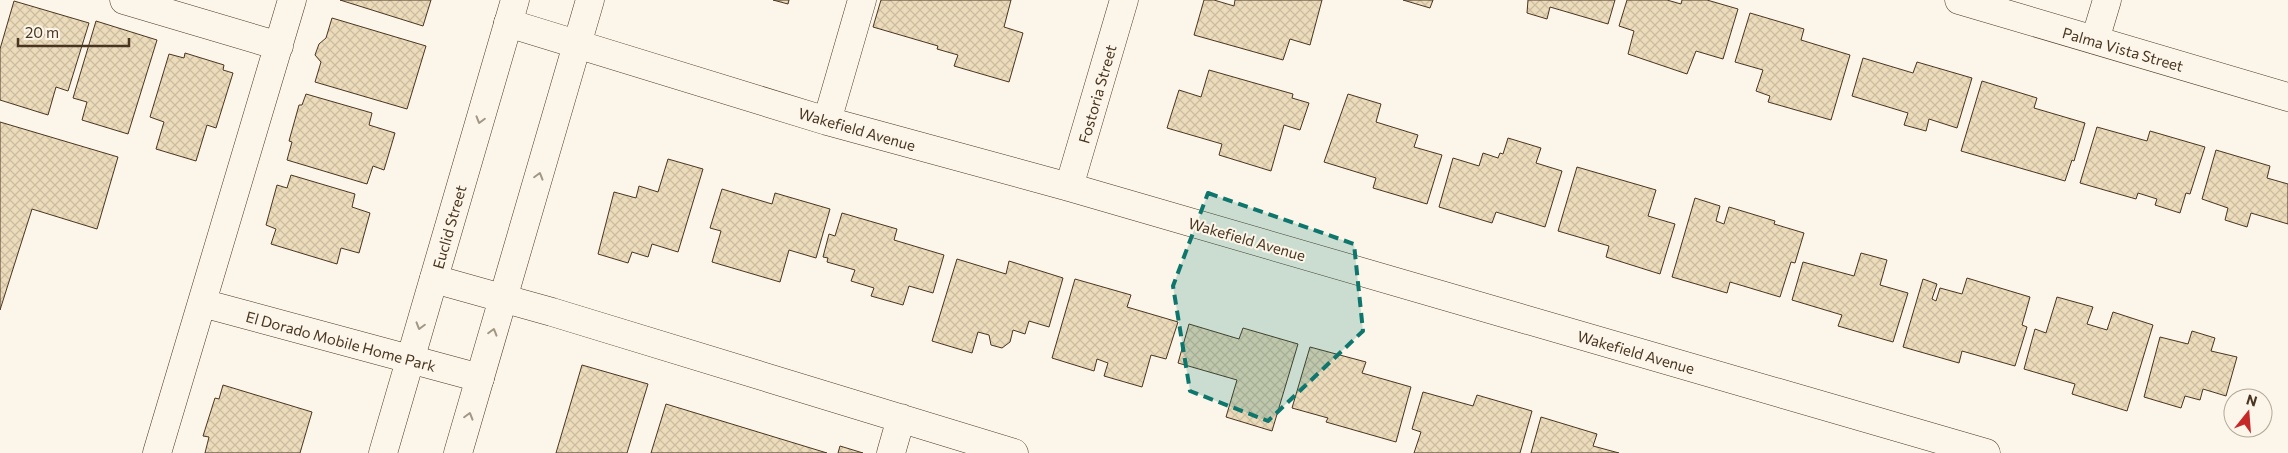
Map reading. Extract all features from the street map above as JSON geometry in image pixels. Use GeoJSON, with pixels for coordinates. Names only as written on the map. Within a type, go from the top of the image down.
{"type":"FeatureCollection","features":[{"type":"Feature","properties":{"kind":"street"},"geometry":{"type":"LineString","coordinates":[[124,0],[278,46]]}},
{"type":"Feature","properties":{"kind":"street"},"geometry":{"type":"LineString","coordinates":[[157,453],[292,0]]}},
{"type":"Feature","properties":{"kind":"street"},"geometry":{"type":"LineString","coordinates":[[458,453],[590,0]]}},
{"type":"Feature","properties":{"kind":"street"},"geometry":{"type":"LineString","coordinates":[[827,121],[862,0]]}},
{"type":"Feature","properties":{"kind":"street","name":"Fostoria Street"},"geometry":{"type":"LineString","coordinates":[[1069,188],[1124,0]]}},
{"type":"Feature","properties":{"kind":"street","name":"Palma Vista Street"},"geometry":{"type":"LineString","coordinates":[[1959,0],[2288,97]]}},
{"type":"Feature","properties":{"kind":"street"},"geometry":{"type":"LineString","coordinates":[[2095,40],[2107,0]]}},
{"type":"Feature","properties":{"kind":"street","name":"Wakefield Avenue"},"geometry":{"type":"LineString","coordinates":[[512,12],[577,44],[827,121],[1069,188],[1986,453]]}},
{"type":"Feature","properties":{"kind":"street","name":"Euclid Street"},"geometry":{"type":"LineString","coordinates":[[383,453],[512,12]]}},
{"type":"Feature","properties":{"kind":"street"},"geometry":{"type":"LineString","coordinates":[[434,279],[503,298],[1014,453]]}},
{"type":"Feature","properties":{"kind":"street","name":"El Dorado Mobile Home Park"},"geometry":{"type":"LineString","coordinates":[[202,302],[410,361],[480,378]]}},
{"type":"Feature","properties":{"kind":"street"},"geometry":{"type":"LineString","coordinates":[[891,453],[901,418]]}},
{"type":"Feature","properties":{"kind":"highlighted area"},"geometry":{"type":"Polygon","coordinates":[[[1208,193],[1354,244],[1363,331],[1268,421],[1190,391],[1173,286],[1208,193]]]}},
{"type":"Feature","properties":{"kind":"building"},"geometry":{"type":"Polygon","coordinates":[[[340,0],[431,0],[423,26],[340,0]]]}},
{"type":"Feature","properties":{"kind":"building"},"geometry":{"type":"Polygon","coordinates":[[[773,0],[789,0],[788,4],[773,0]]]}},
{"type":"Feature","properties":{"kind":"building"},"geometry":{"type":"Polygon","coordinates":[[[881,0],[1011,0],[1004,27],[1023,33],[1009,82],[954,66],[958,55],[937,49],[938,46],[873,27],[881,0]]]}},
{"type":"Feature","properties":{"kind":"building"},"geometry":{"type":"Polygon","coordinates":[[[1204,0],[1214,0],[1234,6],[1235,0],[1322,0],[1310,45],[1290,39],[1283,60],[1194,35],[1204,0]]]}},
{"type":"Feature","properties":{"kind":"building"},"geometry":{"type":"Polygon","coordinates":[[[1403,0],[1433,0],[1430,8],[1403,0]]]}},
{"type":"Feature","properties":{"kind":"building"},"geometry":{"type":"Polygon","coordinates":[[[1528,0],[1615,0],[1608,24],[1550,7],[1547,19],[1527,13],[1528,0]]]}},
{"type":"Feature","properties":{"kind":"building"},"geometry":{"type":"Polygon","coordinates":[[[1627,0],[1667,0],[1681,4],[1682,0],[1707,0],[1738,9],[1723,59],[1696,51],[1687,74],[1628,54],[1634,31],[1619,26],[1627,0]]]}},
{"type":"Feature","properties":{"kind":"building"},"geometry":{"type":"Polygon","coordinates":[[[14,1],[89,23],[68,91],[56,87],[48,115],[0,100],[0,49],[14,1]]]}},
{"type":"Feature","properties":{"kind":"building"},"geometry":{"type":"Polygon","coordinates":[[[1750,13],[1804,29],[1801,40],[1850,55],[1831,120],[1768,102],[1770,96],[1756,91],[1763,70],[1735,62],[1750,13]]]}},
{"type":"Feature","properties":{"kind":"building"},"geometry":{"type":"Polygon","coordinates":[[[332,18],[426,46],[407,109],[315,82],[321,62],[315,55],[319,44],[326,38],[332,18]]]}},
{"type":"Feature","properties":{"kind":"building"},"geometry":{"type":"Polygon","coordinates":[[[96,21],[157,40],[128,134],[82,120],[87,102],[73,98],[96,21]]]}},
{"type":"Feature","properties":{"kind":"building"},"geometry":{"type":"Polygon","coordinates":[[[185,53],[224,65],[223,70],[233,73],[216,128],[207,125],[196,161],[156,149],[164,122],[150,117],[169,54],[184,58],[185,53]]]}},
{"type":"Feature","properties":{"kind":"building"},"geometry":{"type":"Polygon","coordinates":[[[1863,58],[1913,73],[1917,62],[1972,78],[1957,128],[1929,119],[1926,131],[1904,125],[1908,113],[1852,96],[1863,58]]]}},
{"type":"Feature","properties":{"kind":"building"},"geometry":{"type":"Polygon","coordinates":[[[1209,70],[1293,94],[1292,98],[1309,103],[1300,130],[1284,125],[1271,171],[1219,155],[1222,144],[1167,128],[1179,90],[1201,97],[1209,70]]]}},
{"type":"Feature","properties":{"kind":"building"},"geometry":{"type":"Polygon","coordinates":[[[1982,81],[2037,98],[2034,108],[2085,123],[2074,161],[2072,160],[2065,181],[1961,151],[1982,81]]]}},
{"type":"Feature","properties":{"kind":"building"},"geometry":{"type":"Polygon","coordinates":[[[306,94],[372,113],[369,125],[395,133],[384,170],[373,166],[367,184],[287,160],[292,142],[289,141],[299,105],[302,105],[306,94]]]}},
{"type":"Feature","properties":{"kind":"building"},"geometry":{"type":"Polygon","coordinates":[[[1348,94],[1381,104],[1376,122],[1418,135],[1414,147],[1442,155],[1427,204],[1373,188],[1376,178],[1324,162],[1348,94]]]}},
{"type":"Feature","properties":{"kind":"building"},"geometry":{"type":"Polygon","coordinates":[[[0,122],[118,157],[97,229],[32,209],[0,310],[0,122]]]}},
{"type":"Feature","properties":{"kind":"building"},"geometry":{"type":"Polygon","coordinates":[[[2097,127],[2147,141],[2150,131],[2205,147],[2190,194],[2186,193],[2180,213],[2155,205],[2157,199],[2138,193],[2136,199],[2080,183],[2097,127]]]}},
{"type":"Feature","properties":{"kind":"building"},"geometry":{"type":"Polygon","coordinates":[[[1508,138],[1541,148],[1536,163],[1562,171],[1545,227],[1496,212],[1492,223],[1439,207],[1453,158],[1479,166],[1483,153],[1498,158],[1500,153],[1503,154],[1508,138]]]}},
{"type":"Feature","properties":{"kind":"building"},"geometry":{"type":"Polygon","coordinates":[[[2216,150],[2270,166],[2267,178],[2288,184],[2288,224],[2251,213],[2247,227],[2225,220],[2228,208],[2202,199],[2216,150]]]}},
{"type":"Feature","properties":{"kind":"building"},"geometry":{"type":"Polygon","coordinates":[[[668,159],[703,169],[678,252],[652,244],[648,257],[632,252],[628,263],[598,254],[614,192],[636,198],[639,186],[658,192],[668,159]]]}},
{"type":"Feature","properties":{"kind":"building"},"geometry":{"type":"Polygon","coordinates":[[[1577,167],[1656,190],[1648,216],[1675,224],[1660,274],[1606,257],[1609,246],[1558,231],[1577,167]]]}},
{"type":"Feature","properties":{"kind":"building"},"geometry":{"type":"Polygon","coordinates":[[[291,175],[355,194],[352,207],[370,213],[359,253],[341,248],[337,264],[271,244],[276,229],[266,225],[277,185],[287,188],[291,175]]]}},
{"type":"Feature","properties":{"kind":"building"},"geometry":{"type":"Polygon","coordinates":[[[722,189],[772,204],[775,193],[830,209],[816,258],[789,250],[780,282],[712,262],[721,231],[710,228],[722,189]]]}},
{"type":"Feature","properties":{"kind":"building"},"geometry":{"type":"Polygon","coordinates":[[[1695,198],[1720,206],[1716,221],[1724,224],[1729,207],[1775,221],[1774,224],[1804,233],[1795,263],[1791,262],[1780,297],[1730,282],[1727,293],[1672,277],[1695,198]]]}},
{"type":"Feature","properties":{"kind":"building"},"geometry":{"type":"Polygon","coordinates":[[[842,213],[897,229],[894,240],[944,255],[933,293],[909,286],[903,305],[871,296],[874,288],[851,281],[855,270],[827,262],[828,258],[823,257],[829,234],[835,236],[842,213]]]}},
{"type":"Feature","properties":{"kind":"building"},"geometry":{"type":"Polygon","coordinates":[[[1861,253],[1887,260],[1880,285],[1908,293],[1893,342],[1838,326],[1842,315],[1792,300],[1803,262],[1854,276],[1861,253]]]}},
{"type":"Feature","properties":{"kind":"building"},"geometry":{"type":"Polygon","coordinates":[[[957,259],[1006,274],[1009,261],[1063,278],[1049,327],[1029,321],[1025,334],[1013,330],[1010,342],[1002,348],[991,345],[989,335],[978,332],[972,353],[932,341],[957,259]]]}},
{"type":"Feature","properties":{"kind":"building"},"geometry":{"type":"Polygon","coordinates":[[[1967,278],[2030,297],[2022,325],[2027,327],[2015,366],[1962,351],[1959,363],[1903,347],[1923,279],[1937,284],[1932,299],[1936,301],[1940,288],[1962,294],[1967,278]]]}},
{"type":"Feature","properties":{"kind":"building"},"geometry":{"type":"Polygon","coordinates":[[[1075,279],[1131,295],[1127,307],[1178,322],[1166,359],[1151,355],[1142,387],[1104,376],[1108,363],[1097,359],[1094,371],[1052,358],[1075,279]]]}},
{"type":"Feature","properties":{"kind":"building"},"geometry":{"type":"Polygon","coordinates":[[[2057,297],[2093,307],[2087,324],[2107,330],[2113,312],[2153,325],[2127,411],[2072,394],[2075,384],[2024,369],[2035,329],[2046,333],[2057,297]]]}},
{"type":"Feature","properties":{"kind":"building"},"geometry":{"type":"Polygon","coordinates":[[[1189,324],[1239,339],[1243,328],[1298,344],[1272,431],[1226,417],[1237,380],[1178,363],[1189,324]]]}},
{"type":"Feature","properties":{"kind":"building"},"geometry":{"type":"Polygon","coordinates":[[[2192,331],[2215,338],[2211,351],[2237,357],[2228,388],[2223,388],[2223,395],[2203,389],[2200,400],[2185,396],[2181,408],[2144,397],[2160,337],[2188,344],[2192,331]]]}},
{"type":"Feature","properties":{"kind":"building"},"geometry":{"type":"Polygon","coordinates":[[[1310,347],[1366,362],[1362,373],[1411,387],[1396,442],[1326,422],[1328,418],[1292,408],[1310,347]]]}},
{"type":"Feature","properties":{"kind":"building"},"geometry":{"type":"Polygon","coordinates":[[[582,365],[648,384],[627,453],[556,453],[582,365]]]}},
{"type":"Feature","properties":{"kind":"building"},"geometry":{"type":"Polygon","coordinates":[[[223,385],[312,412],[300,453],[205,453],[209,437],[203,436],[215,398],[219,399],[223,385]]]}},
{"type":"Feature","properties":{"kind":"building"},"geometry":{"type":"Polygon","coordinates":[[[1423,392],[1473,406],[1477,395],[1532,411],[1520,453],[1414,453],[1421,432],[1412,429],[1423,392]]]}},
{"type":"Feature","properties":{"kind":"building"},"geometry":{"type":"Polygon","coordinates":[[[666,404],[827,453],[651,453],[666,404]]]}},
{"type":"Feature","properties":{"kind":"building"},"geometry":{"type":"Polygon","coordinates":[[[1541,417],[1597,434],[1593,446],[1619,453],[1531,453],[1541,417]]]}},
{"type":"Feature","properties":{"kind":"building"},"geometry":{"type":"Polygon","coordinates":[[[840,446],[863,453],[838,453],[840,446]]]}}]}
